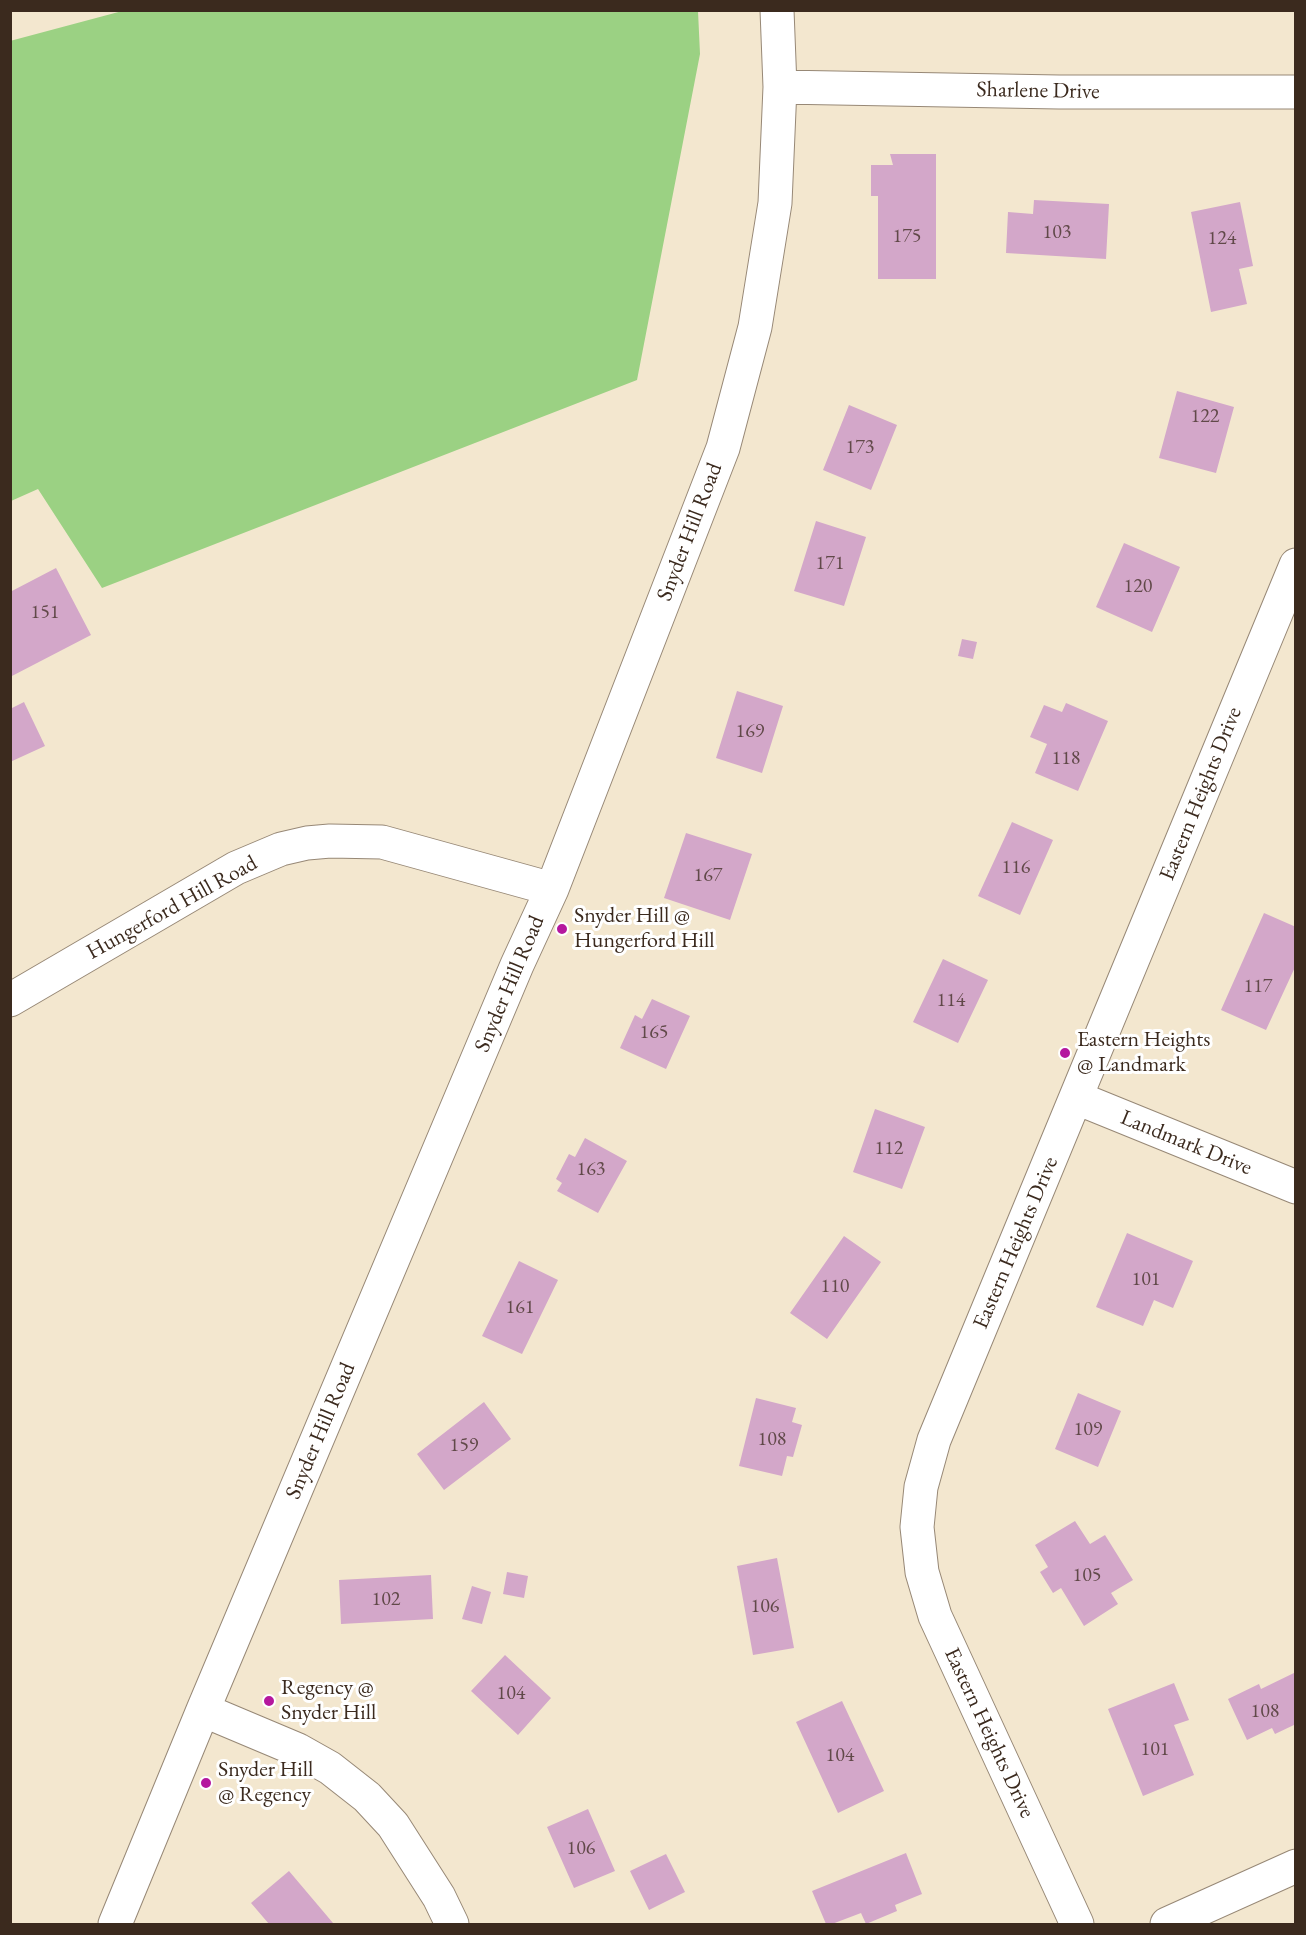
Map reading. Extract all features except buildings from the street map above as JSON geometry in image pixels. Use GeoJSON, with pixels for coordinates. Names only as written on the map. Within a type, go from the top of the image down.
{"type":"FeatureCollection","features":[{"type":"Feature","properties":{"kind":"street","name":"Snyder Hill Road"},"geometry":{"type":"LineString","coordinates":[[115,1924],[508,987],[552,889],[723,448],[755,327],[775,203],[780,87],[777,10]]}},
{"type":"Feature","properties":{"kind":"street","name":"Sharlene Drive"},"geometry":{"type":"LineString","coordinates":[[780,87],[1059,92],[1296,92]]}},
{"type":"Feature","properties":{"kind":"street","name":"Eastern Heights Drive"},"geometry":{"type":"LineString","coordinates":[[1077,1924],[935,1616],[922,1572],[917,1527],[921,1487],[934,1440],[1296,565]]}},
{"type":"Feature","properties":{"kind":"street","name":"Hungerford Hill Road"},"geometry":{"type":"LineString","coordinates":[[10,1000],[236,867],[281,849],[307,843],[382,842],[552,889]]}},
{"type":"Feature","properties":{"kind":"street","name":"Landmark Drive"},"geometry":{"type":"LineString","coordinates":[[1077,1098],[1296,1187]]}},
{"type":"Feature","properties":{"kind":"street"},"geometry":{"type":"LineString","coordinates":[[203,1710],[298,1750],[330,1768],[367,1797],[393,1825],[439,1898],[452,1924]]}},
{"type":"Feature","properties":{"kind":"street"},"geometry":{"type":"LineString","coordinates":[[1167,1924],[1296,1866]]}},
{"type":"Feature","properties":{"kind":"green space"},"geometry":{"type":"Polygon","coordinates":[[[126,10],[698,11],[700,54],[637,380],[102,588],[38,489],[11,501],[10,41],[126,10]]]}},
{"type":"Feature","properties":{"kind":"place","name":"Snyder Hill @ Hungerford Hill"},"geometry":{"type":"Point","coordinates":[562,929]}},
{"type":"Feature","properties":{"kind":"place","name":"Eastern Heights @ Landmark"},"geometry":{"type":"Point","coordinates":[1065,1053]}},
{"type":"Feature","properties":{"kind":"place","name":"Regency @ Snyder Hill"},"geometry":{"type":"Point","coordinates":[269,1701]}},
{"type":"Feature","properties":{"kind":"place","name":"Snyder Hill @ Regency"},"geometry":{"type":"Point","coordinates":[206,1783]}}]}
